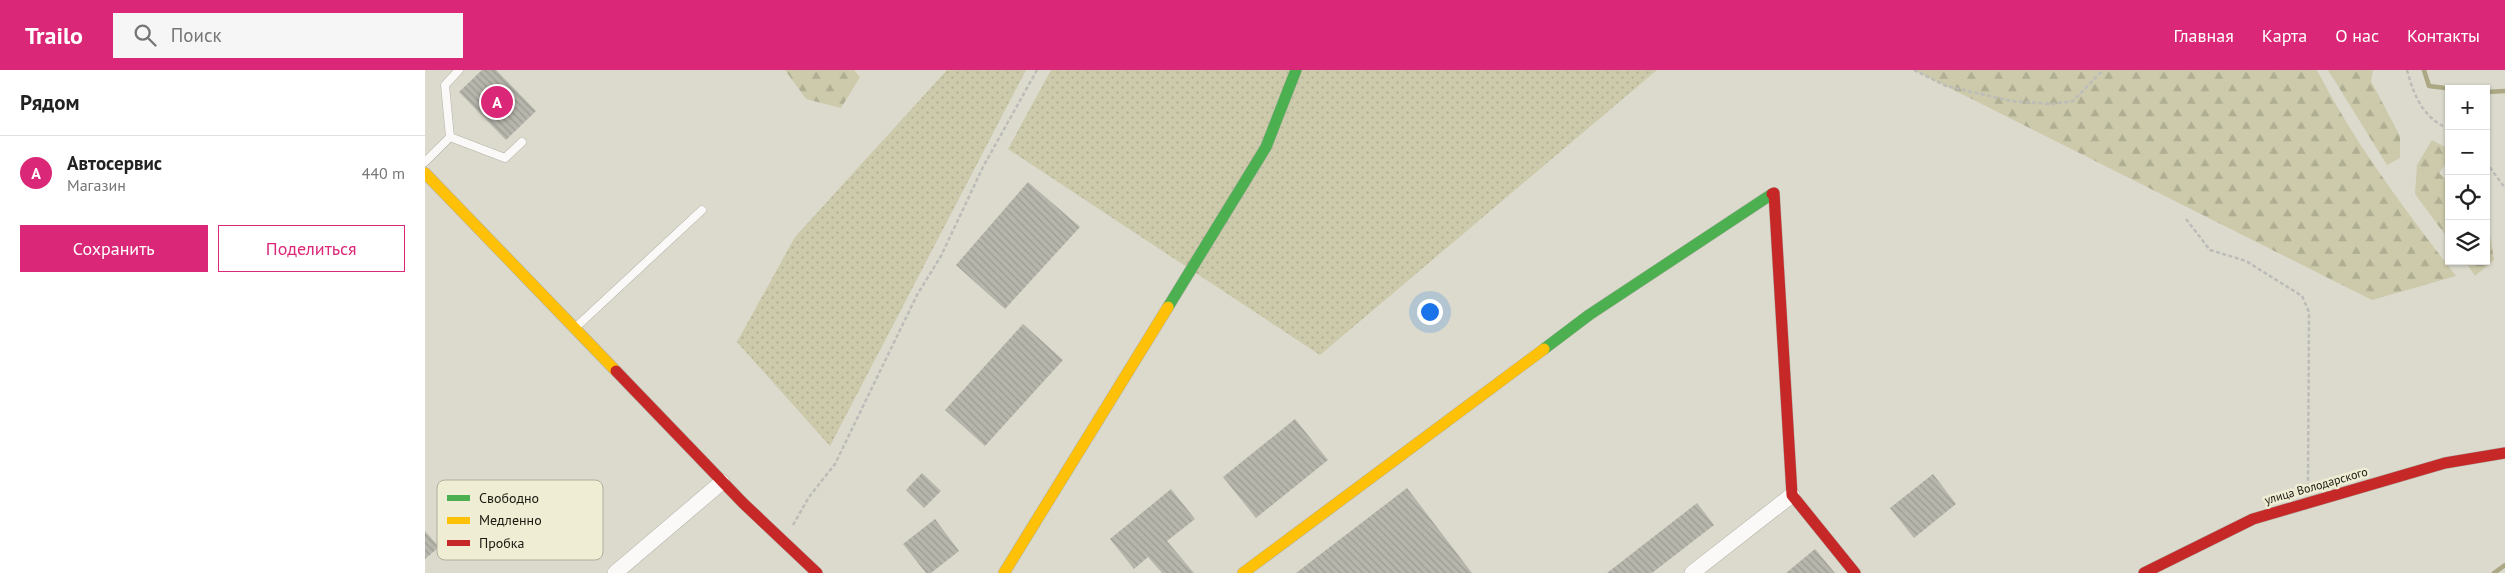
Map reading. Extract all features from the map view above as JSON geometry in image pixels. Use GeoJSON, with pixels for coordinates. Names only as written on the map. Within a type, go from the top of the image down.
{"type":"FeatureCollection","features":[{"type":"Feature","properties":{"kind":"street"},"geometry":{"type":"LineString","coordinates":[[1004,573],[1267,147],[1296,70]]}},
{"type":"Feature","properties":{"kind":"street"},"geometry":{"type":"LineString","coordinates":[[425,173],[722,482],[817,573]]}},
{"type":"Feature","properties":{"kind":"street"},"geometry":{"type":"LineString","coordinates":[[1243,573],[1589,315],[1774,193],[1792,495],[1855,573]]}},
{"type":"Feature","properties":{"kind":"street","name":"улица Володарского"},"geometry":{"type":"LineString","coordinates":[[2144,573],[2253,519],[2445,463],[2505,453]]}},
{"type":"Feature","properties":{"kind":"street"},"geometry":{"type":"LineString","coordinates":[[615,573],[722,482]]}},
{"type":"Feature","properties":{"kind":"street"},"geometry":{"type":"LineString","coordinates":[[1692,573],[1792,495]]}},
{"type":"Feature","properties":{"kind":"lane"},"geometry":{"type":"LineString","coordinates":[[450,137],[445,85],[459,70]]}},
{"type":"Feature","properties":{"kind":"lane"},"geometry":{"type":"LineString","coordinates":[[450,137],[505,158],[522,142]]}},
{"type":"Feature","properties":{"kind":"lane"},"geometry":{"type":"LineString","coordinates":[[425,162],[450,137]]}},
{"type":"Feature","properties":{"kind":"lane"},"geometry":{"type":"LineString","coordinates":[[575,329],[702,210]]}},
{"type":"Feature","properties":{"kind":"path"},"geometry":{"type":"LineString","coordinates":[[783,541],[809,497],[835,464],[917,295],[941,256],[983,167],[1037,70]]}},
{"type":"Feature","properties":{"kind":"path"},"geometry":{"type":"LineString","coordinates":[[1914,70],[1946,86],[2011,100],[2051,104],[2073,101],[2103,70]]}},
{"type":"Feature","properties":{"kind":"path"},"geometry":{"type":"LineString","coordinates":[[2407,70],[2419,106],[2437,124],[2445,127]]}},
{"type":"Feature","properties":{"kind":"path"},"geometry":{"type":"LineString","coordinates":[[2490,167],[2505,188]]}},
{"type":"Feature","properties":{"kind":"path"},"geometry":{"type":"LineString","coordinates":[[2186,220],[2210,250],[2246,261],[2294,291],[2301,296],[2309,312],[2310,360],[2306,480],[2313,502]]}},
{"type":"Feature","properties":{"kind":"green space"},"geometry":{"type":"Polygon","coordinates":[[[785,70],[854,70],[860,77],[841,108],[806,99],[785,70]]]}},
{"type":"Feature","properties":{"kind":"green space"},"geometry":{"type":"Polygon","coordinates":[[[947,70],[1026,70],[830,446],[737,342],[795,237],[947,70]]]}},
{"type":"Feature","properties":{"kind":"green space"},"geometry":{"type":"Polygon","coordinates":[[[1051,70],[1657,70],[1320,355],[1008,149],[1051,70]]]}},
{"type":"Feature","properties":{"kind":"green space"},"geometry":{"type":"Polygon","coordinates":[[[1914,70],[2317,70],[2364,150],[2445,261],[2445,265],[2448,265],[2456,276],[2372,300],[1914,70]]]}},
{"type":"Feature","properties":{"kind":"green space"},"geometry":{"type":"Polygon","coordinates":[[[2328,70],[2373,70],[2371,81],[2400,136],[2400,158],[2387,165],[2328,70]]]}},
{"type":"Feature","properties":{"kind":"green space"},"geometry":{"type":"Polygon","coordinates":[[[2432,140],[2445,147],[2445,165],[2439,173],[2445,178],[2445,235],[2415,194],[2417,165],[2432,140]]]}},
{"type":"Feature","properties":{"kind":"green space"},"geometry":{"type":"Polygon","coordinates":[[[2490,235],[2494,260],[2490,263],[2490,235]]]}},
{"type":"Feature","properties":{"kind":"green space"},"geometry":{"type":"Polygon","coordinates":[[[2468,265],[2488,265],[2475,276],[2468,265]]]}},
{"type":"Feature","properties":{"kind":"building"},"geometry":{"type":"Polygon","coordinates":[[[482,70],[496,70],[536,111],[506,140],[459,92],[482,70]]]}},
{"type":"Feature","properties":{"kind":"building"},"geometry":{"type":"Polygon","coordinates":[[[1028,182],[1080,227],[1005,309],[956,265],[1028,182]]]}},
{"type":"Feature","properties":{"kind":"building"},"geometry":{"type":"Polygon","coordinates":[[[1023,324],[1063,360],[985,446],[945,410],[1023,324]]]}},
{"type":"Feature","properties":{"kind":"building"},"geometry":{"type":"Polygon","coordinates":[[[1295,419],[1328,460],[1256,518],[1223,477],[1295,419]]]}},
{"type":"Feature","properties":{"kind":"building"},"geometry":{"type":"Polygon","coordinates":[[[922,473],[941,491],[924,508],[906,490],[922,473]]]}},
{"type":"Feature","properties":{"kind":"building"},"geometry":{"type":"Polygon","coordinates":[[[1933,474],[1956,504],[1914,538],[1890,508],[1933,474]]]}},
{"type":"Feature","properties":{"kind":"building"},"geometry":{"type":"Polygon","coordinates":[[[1407,488],[1472,573],[1296,573],[1407,488]]]}},
{"type":"Feature","properties":{"kind":"building"},"geometry":{"type":"Polygon","coordinates":[[[1171,489],[1195,519],[1167,541],[1194,573],[1162,573],[1148,557],[1134,569],[1110,539],[1171,489]]]}},
{"type":"Feature","properties":{"kind":"building"},"geometry":{"type":"Polygon","coordinates":[[[1697,503],[1714,525],[1652,573],[1607,573],[1697,503]]]}},
{"type":"Feature","properties":{"kind":"building"},"geometry":{"type":"Polygon","coordinates":[[[935,519],[959,551],[931,573],[926,573],[903,544],[935,519]]]}},
{"type":"Feature","properties":{"kind":"building"},"geometry":{"type":"Polygon","coordinates":[[[425,531],[437,545],[437,549],[425,559],[425,531]]]}},
{"type":"Feature","properties":{"kind":"building"},"geometry":{"type":"Polygon","coordinates":[[[1815,549],[1835,573],[1786,573],[1815,549]]]}},
{"type":"Feature","properties":{"kind":"waterway"},"geometry":{"type":"LineString","coordinates":[[2424,70],[2429,86],[2445,88]]}},
{"type":"Feature","properties":{"kind":"waterway"},"geometry":{"type":"LineString","coordinates":[[2490,92],[2505,91]]}},
{"type":"Feature","properties":{"kind":"waterway"},"geometry":{"type":"LineString","coordinates":[[2494,573],[2505,565]]}},
{"type":"Feature","properties":{"kind":"traffic: fast"},"geometry":{"type":"LineString","coordinates":[[1168,307],[1266,147],[1296,70]]}},
{"type":"Feature","properties":{"kind":"traffic: fast"},"geometry":{"type":"LineString","coordinates":[[1544,349],[1589,315],[1772,194]]}},
{"type":"Feature","properties":{"kind":"traffic: slow"},"geometry":{"type":"LineString","coordinates":[[425,173],[616,371]]}},
{"type":"Feature","properties":{"kind":"traffic: slow"},"geometry":{"type":"LineString","coordinates":[[1004,573],[1168,307]]}},
{"type":"Feature","properties":{"kind":"traffic: slow"},"geometry":{"type":"LineString","coordinates":[[1243,573],[1544,349]]}},
{"type":"Feature","properties":{"kind":"traffic: jam"},"geometry":{"type":"LineString","coordinates":[[1772,194],[1774,193],[1792,495],[1855,573]]}},
{"type":"Feature","properties":{"kind":"traffic: jam"},"geometry":{"type":"LineString","coordinates":[[616,371],[743,503],[817,573]]}},
{"type":"Feature","properties":{"kind":"traffic: jam"},"geometry":{"type":"LineString","coordinates":[[2144,573],[2253,519],[2445,463],[2505,453]]}},
{"type":"Feature","properties":{"kind":"place","name":"Автосервис"},"geometry":{"type":"Point","coordinates":[497,102]}}]}
